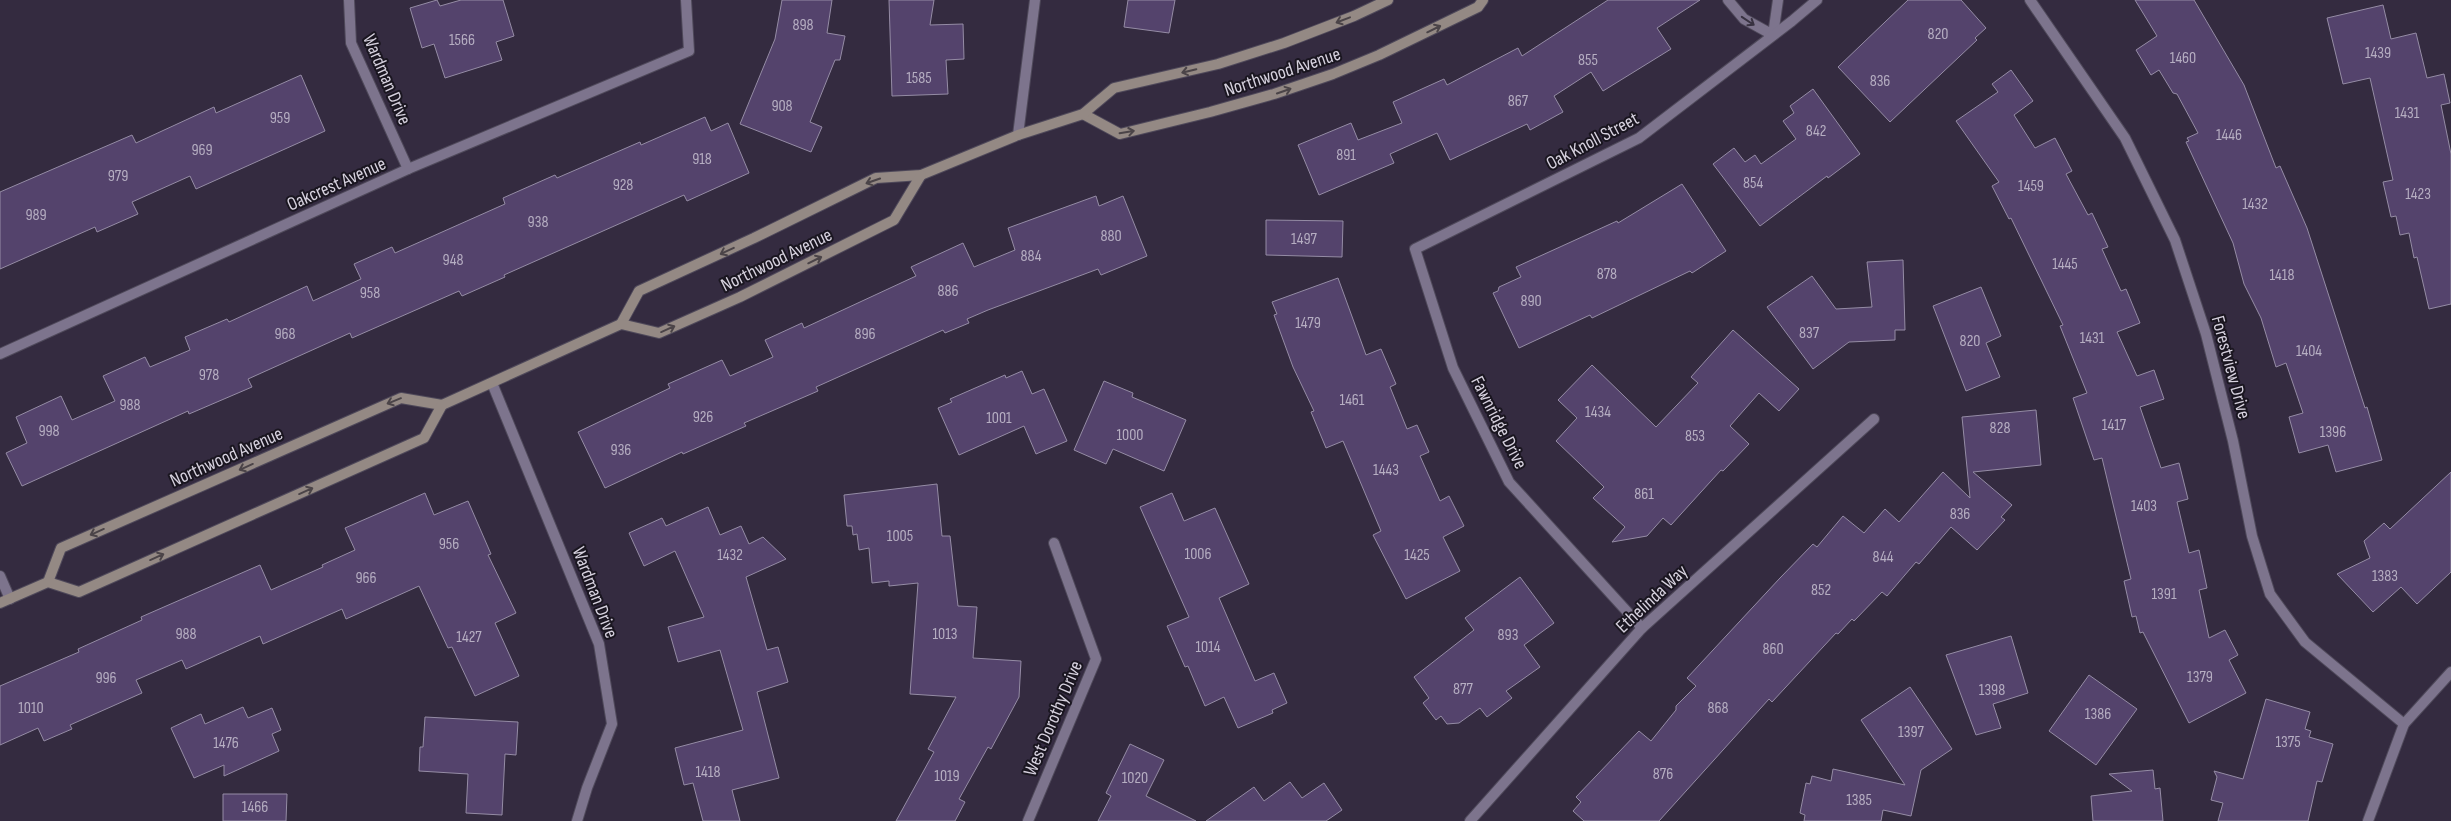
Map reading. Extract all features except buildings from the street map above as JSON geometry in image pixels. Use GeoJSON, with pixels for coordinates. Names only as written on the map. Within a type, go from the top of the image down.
{"type":"FeatureCollection","features":[{"type":"Feature","properties":{"kind":"street","name":"Wardman Drive"},"geometry":{"type":"LineString","coordinates":[[349,0],[351,43],[408,169]]}},
{"type":"Feature","properties":{"kind":"street","name":"Oakcrest Avenue"},"geometry":{"type":"LineString","coordinates":[[0,354],[408,169],[689,52],[686,0]]}},
{"type":"Feature","properties":{"kind":"street"},"geometry":{"type":"LineString","coordinates":[[1018,135],[1035,0]]}},
{"type":"Feature","properties":{"kind":"street","name":"Northwood Avenue"},"geometry":{"type":"LineString","coordinates":[[921,175],[894,220],[812,262],[659,333],[621,324],[640,291],[876,178],[921,175],[1018,135],[1083,114],[1114,88],[1218,64],[1265,49],[1354,16],[1388,0]]}},
{"type":"Feature","properties":{"kind":"street","name":"Northwood Avenue"},"geometry":{"type":"LineString","coordinates":[[1083,114],[1120,134],[1247,102],[1333,74],[1379,56],[1478,7],[1483,0]]}},
{"type":"Feature","properties":{"kind":"street"},"geometry":{"type":"LineString","coordinates":[[1728,0],[1744,19],[1773,35],[1778,0]]}},
{"type":"Feature","properties":{"kind":"street","name":"Oak Knoll Street"},"geometry":{"type":"LineString","coordinates":[[1415,249],[1639,138],[1817,0]]}},
{"type":"Feature","properties":{"kind":"street","name":"Forestview Drive"},"geometry":{"type":"LineString","coordinates":[[2030,0],[2124,138],[2175,240],[2206,334],[2233,441],[2252,536],[2270,594],[2305,642],[2404,724]]}},
{"type":"Feature","properties":{"kind":"street","name":"Fawnridge Drive"},"geometry":{"type":"LineString","coordinates":[[1415,249],[1453,368],[1509,482],[1642,628]]}},
{"type":"Feature","properties":{"kind":"street"},"geometry":{"type":"LineString","coordinates":[[0,603],[48,582],[79,592],[424,438],[442,405],[621,324]]}},
{"type":"Feature","properties":{"kind":"street","name":"Wardman Drive"},"geometry":{"type":"LineString","coordinates":[[492,382],[599,644],[612,724],[587,788],[577,821]]}},
{"type":"Feature","properties":{"kind":"street","name":"Northwood Avenue"},"geometry":{"type":"LineString","coordinates":[[48,582],[61,548],[401,398],[442,405]]}},
{"type":"Feature","properties":{"kind":"street","name":"Ethelinda Way"},"geometry":{"type":"LineString","coordinates":[[1470,821],[1642,628],[1874,419]]}},
{"type":"Feature","properties":{"kind":"street","name":"West Dorothy Drive"},"geometry":{"type":"LineString","coordinates":[[1028,821],[1096,659],[1054,543]]}},
{"type":"Feature","properties":{"kind":"street"},"geometry":{"type":"LineString","coordinates":[[0,576],[10,598]]}},
{"type":"Feature","properties":{"kind":"street"},"geometry":{"type":"LineString","coordinates":[[2368,821],[2404,724],[2451,672]]}}]}
